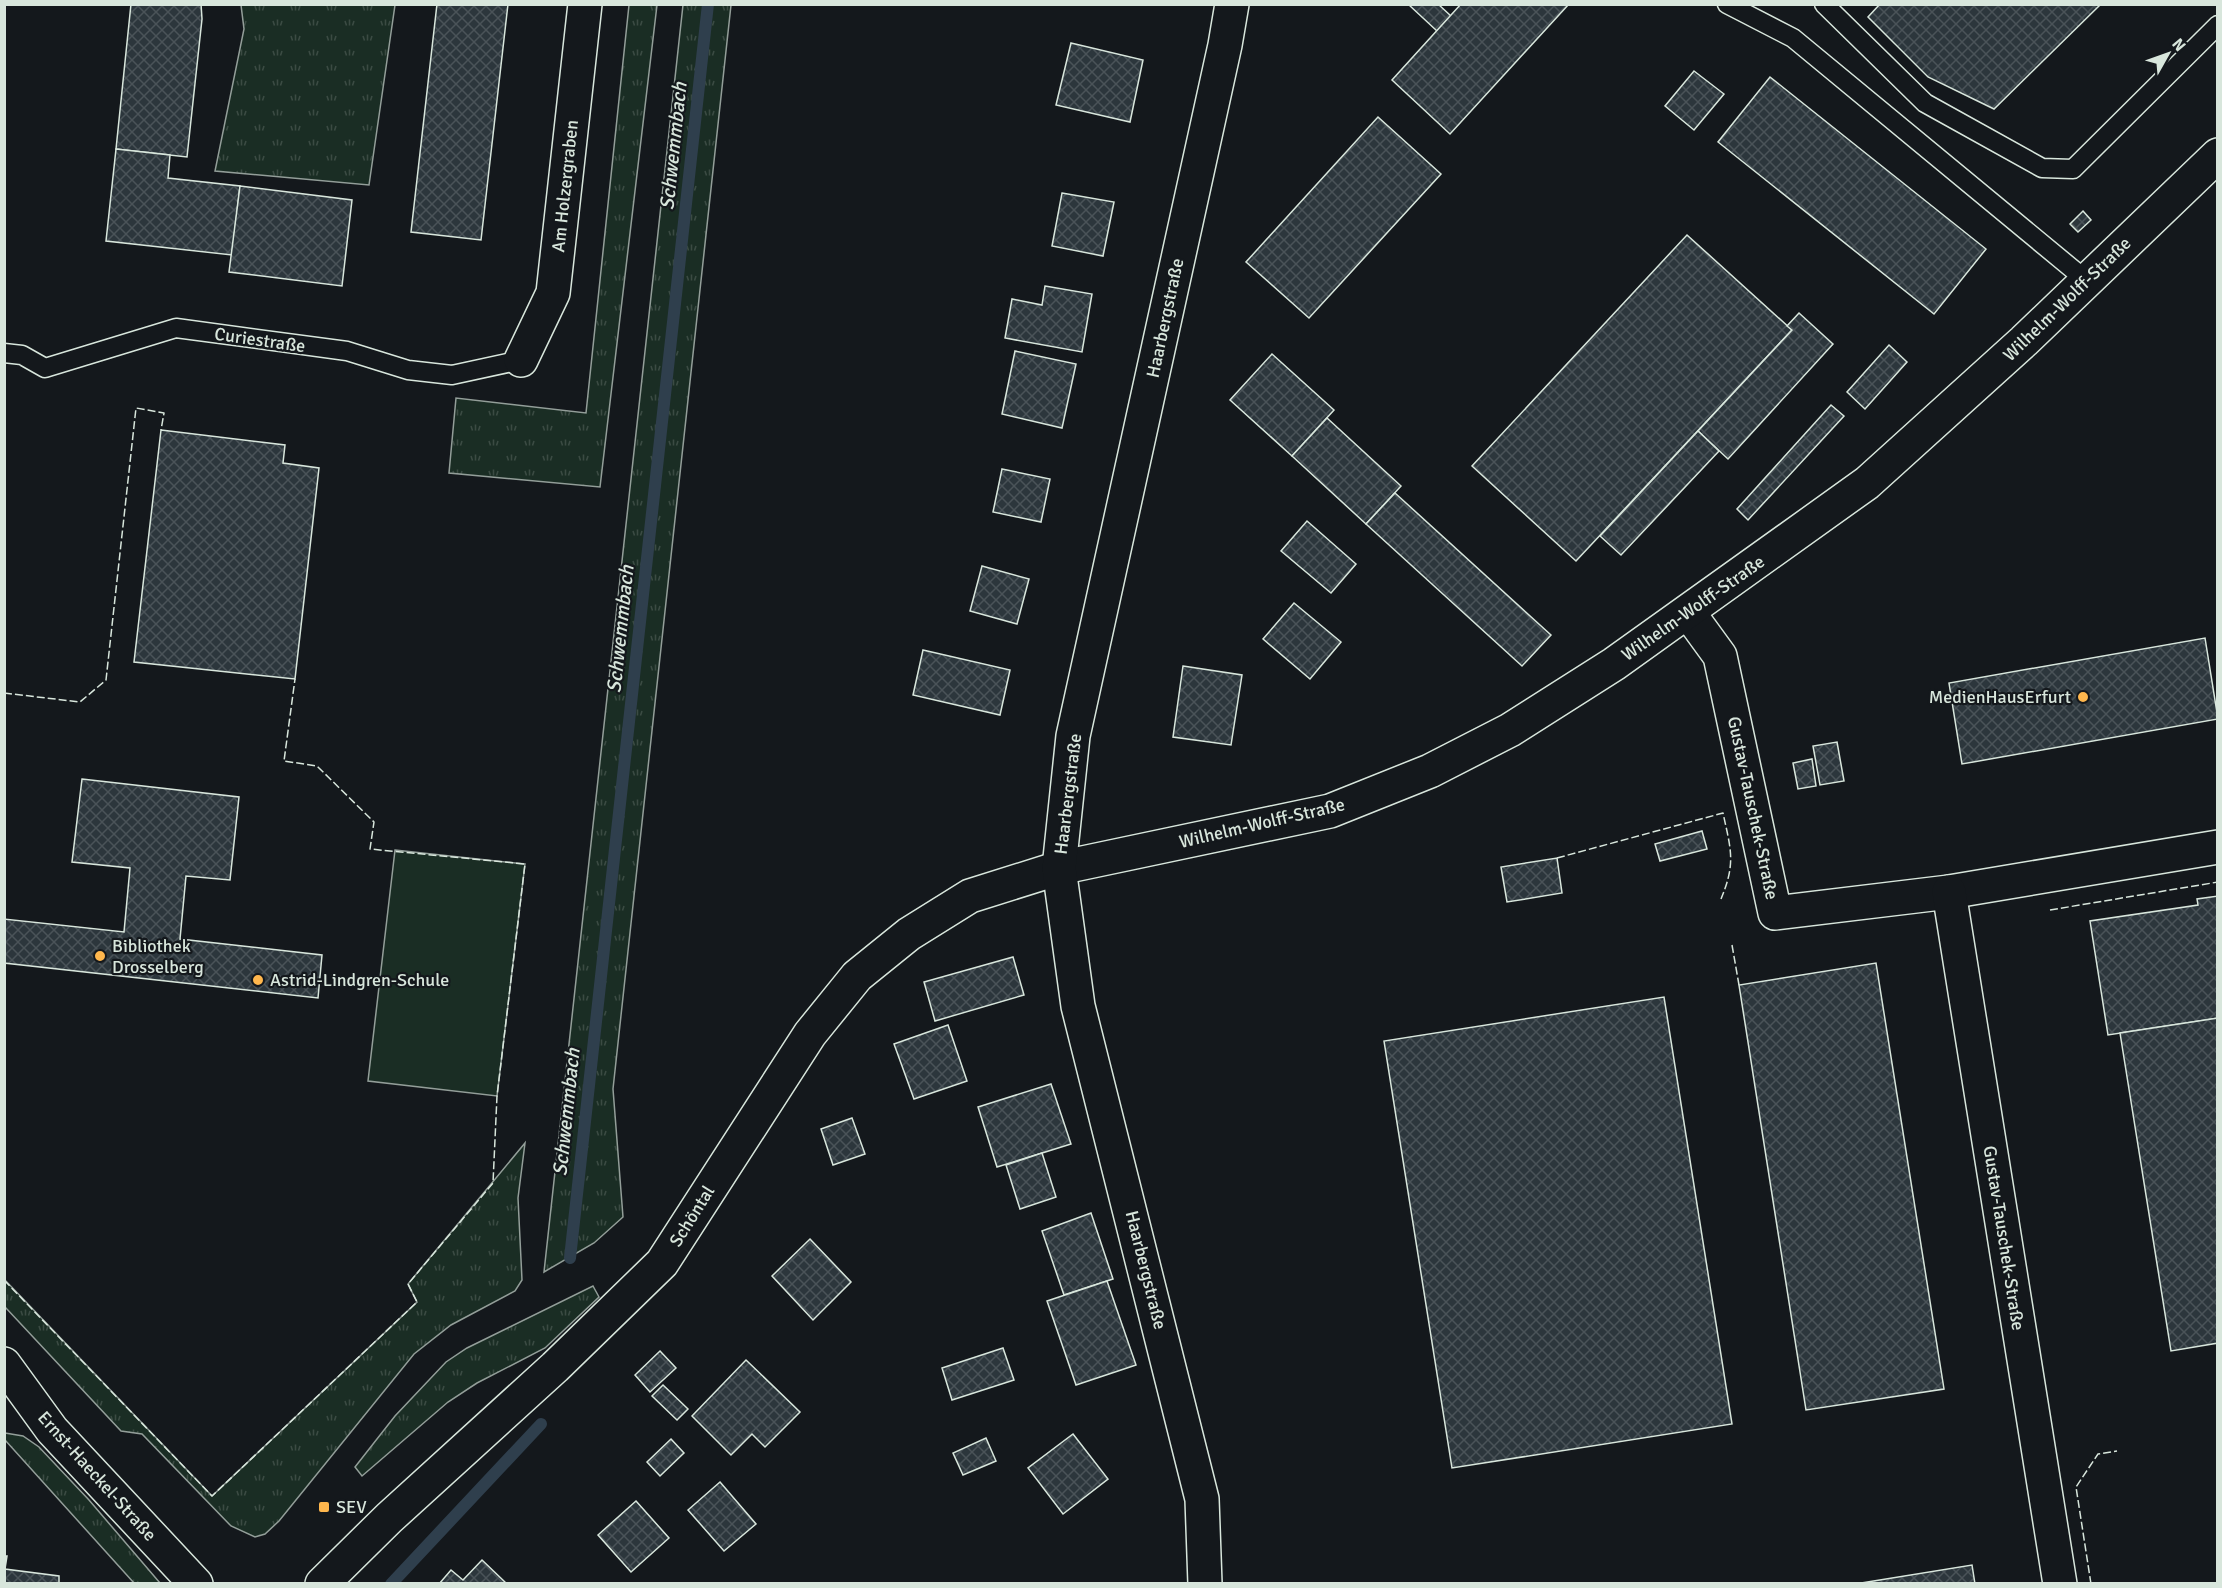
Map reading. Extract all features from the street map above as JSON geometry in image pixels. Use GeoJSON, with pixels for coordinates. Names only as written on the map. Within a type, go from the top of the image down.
{"type":"FeatureCollection","features":[{"type":"Feature","properties":{"kind":"street","name":"Am Holzergraben"},"geometry":{"type":"LineString","coordinates":[[521,360],[553,293],[585,4]]}},
{"type":"Feature","properties":{"kind":"street","name":"Haarbergstraße"},"geometry":{"type":"LineString","coordinates":[[1205,1584],[1202,1499],[1078,1006],[1059,868],[1073,736],[1225,45],[1232,4]]}},
{"type":"Feature","properties":{"kind":"street","name":"Wilhelm-Wolff-Straße"},"geometry":{"type":"LineString","coordinates":[[1059,868],[1330,811],[1430,771],[1510,730],[1689,612],[1868,483],[2087,281],[2217,155]]}},
{"type":"Feature","properties":{"kind":"street","name":"Gustav-Tauschek-Straße"},"geometry":{"type":"LineString","coordinates":[[1689,612],[1720,656],[1776,913],[1949,892],[2217,847]]}},
{"type":"Feature","properties":{"kind":"street","name":"Schöntal"},"geometry":{"type":"LineString","coordinates":[[322,1584],[389,1518],[555,1367],[662,1263],[810,1034],[857,976],[909,934],[970,896],[1059,868]]}},
{"type":"Feature","properties":{"kind":"street","name":"Gustav-Tauschek-Straße"},"geometry":{"type":"LineString","coordinates":[[1949,892],[2060,1584]]}},
{"type":"Feature","properties":{"kind":"street","name":"Ernst-Haeckel-Straße"},"geometry":{"type":"LineString","coordinates":[[8,1380],[196,1584]]}},
{"type":"Feature","properties":{"kind":"lane"},"geometry":{"type":"LineString","coordinates":[[1727,4],[1793,38],[2087,281]]}},
{"type":"Feature","properties":{"kind":"lane"},"geometry":{"type":"LineString","coordinates":[[1824,4],[1925,103],[2042,168],[2073,168],[2217,25]]}},
{"type":"Feature","properties":{"kind":"lane","name":"Curiestraße"},"geometry":{"type":"LineString","coordinates":[[4,353],[22,355],[45,368],[176,328],[346,351],[408,370],[452,375],[521,360]]}},
{"type":"Feature","properties":{"kind":"green space"},"geometry":{"type":"Polygon","coordinates":[[[241,5],[395,5],[369,185],[215,171],[244,29],[241,5]]]}},
{"type":"Feature","properties":{"kind":"green space"},"geometry":{"type":"Polygon","coordinates":[[[629,5],[657,5],[600,487],[449,473],[456,398],[586,413],[629,5]]]}},
{"type":"Feature","properties":{"kind":"green space"},"geometry":{"type":"Polygon","coordinates":[[[683,5],[731,5],[613,1089],[623,1217],[594,1243],[544,1272],[683,5]]]}},
{"type":"Feature","properties":{"kind":"green space"},"geometry":{"type":"Polygon","coordinates":[[[395,850],[525,864],[497,1096],[368,1081],[395,850]]]}},
{"type":"Feature","properties":{"kind":"green space"},"geometry":{"type":"Polygon","coordinates":[[[525,1143],[518,1198],[522,1280],[515,1291],[451,1325],[414,1354],[279,1521],[265,1534],[255,1537],[231,1526],[142,1434],[121,1431],[5,1307],[5,1280],[212,1496],[417,1302],[408,1284],[525,1143]]]}},
{"type":"Feature","properties":{"kind":"green space"},"geometry":{"type":"Polygon","coordinates":[[[593,1286],[599,1297],[545,1348],[477,1383],[448,1402],[362,1476],[355,1467],[395,1416],[446,1362],[467,1348],[593,1286]]]}},
{"type":"Feature","properties":{"kind":"green space"},"geometry":{"type":"Polygon","coordinates":[[[5,1433],[23,1436],[39,1447],[89,1500],[160,1583],[134,1583],[5,1440],[5,1433]]]}},
{"type":"Feature","properties":{"kind":"building"},"geometry":{"type":"Polygon","coordinates":[[[131,4],[201,4],[202,19],[187,157],[116,149],[131,4]]]}},
{"type":"Feature","properties":{"kind":"building"},"geometry":{"type":"Polygon","coordinates":[[[437,4],[508,4],[481,240],[411,232],[437,4]]]}},
{"type":"Feature","properties":{"kind":"building"},"geometry":{"type":"Polygon","coordinates":[[[1438,4],[1451,16],[1437,31],[1409,5],[1438,4]]]}},
{"type":"Feature","properties":{"kind":"building"},"geometry":{"type":"Polygon","coordinates":[[[1461,4],[1569,4],[1450,134],[1392,80],[1461,4]]]}},
{"type":"Feature","properties":{"kind":"building"},"geometry":{"type":"Polygon","coordinates":[[[1880,4],[2101,4],[1994,109],[1928,77],[1868,17],[1880,4]]]}},
{"type":"Feature","properties":{"kind":"building"},"geometry":{"type":"Polygon","coordinates":[[[1071,43],[1143,60],[1130,122],[1056,105],[1071,43]]]}},
{"type":"Feature","properties":{"kind":"building"},"geometry":{"type":"Polygon","coordinates":[[[1694,71],[1724,94],[1694,130],[1665,106],[1694,71]]]}},
{"type":"Feature","properties":{"kind":"building"},"geometry":{"type":"Polygon","coordinates":[[[1770,77],[1986,249],[1934,314],[1718,142],[1770,77]]]}},
{"type":"Feature","properties":{"kind":"building"},"geometry":{"type":"Polygon","coordinates":[[[1378,117],[1441,174],[1309,318],[1246,262],[1378,117]]]}},
{"type":"Feature","properties":{"kind":"building"},"geometry":{"type":"Polygon","coordinates":[[[116,149],[170,155],[168,178],[240,186],[232,255],[106,241],[116,149]]]}},
{"type":"Feature","properties":{"kind":"building"},"geometry":{"type":"Polygon","coordinates":[[[240,186],[352,200],[342,286],[229,272],[240,186]]]}},
{"type":"Feature","properties":{"kind":"building"},"geometry":{"type":"Polygon","coordinates":[[[1062,193],[1114,202],[1103,256],[1052,246],[1062,193]]]}},
{"type":"Feature","properties":{"kind":"building"},"geometry":{"type":"Polygon","coordinates":[[[2083,211],[2091,220],[2078,232],[2070,224],[2083,211]]]}},
{"type":"Feature","properties":{"kind":"building"},"geometry":{"type":"Polygon","coordinates":[[[1687,235],[1792,330],[1576,561],[1472,466],[1687,235]]]}},
{"type":"Feature","properties":{"kind":"building"},"geometry":{"type":"Polygon","coordinates":[[[1045,286],[1092,294],[1082,352],[1005,338],[1012,299],[1042,305],[1045,286]]]}},
{"type":"Feature","properties":{"kind":"building"},"geometry":{"type":"Polygon","coordinates":[[[1799,313],[1833,344],[1728,459],[1698,431],[1792,330],[1787,326],[1799,313]]]}},
{"type":"Feature","properties":{"kind":"building"},"geometry":{"type":"Polygon","coordinates":[[[1889,345],[1907,362],[1865,409],[1847,392],[1889,345]]]}},
{"type":"Feature","properties":{"kind":"building"},"geometry":{"type":"Polygon","coordinates":[[[1015,351],[1076,364],[1062,428],[1002,414],[1015,351]]]}},
{"type":"Feature","properties":{"kind":"building"},"geometry":{"type":"Polygon","coordinates":[[[1272,354],[1334,410],[1292,456],[1230,400],[1272,354]]]}},
{"type":"Feature","properties":{"kind":"building"},"geometry":{"type":"Polygon","coordinates":[[[1831,405],[1844,416],[1748,520],[1737,509],[1831,405]]]}},
{"type":"Feature","properties":{"kind":"building"},"geometry":{"type":"Polygon","coordinates":[[[1327,418],[1401,486],[1366,524],[1292,456],[1327,418]]]}},
{"type":"Feature","properties":{"kind":"building"},"geometry":{"type":"Polygon","coordinates":[[[161,430],[285,445],[283,463],[319,468],[295,679],[134,662],[161,430]]]}},
{"type":"Feature","properties":{"kind":"building"},"geometry":{"type":"Polygon","coordinates":[[[1698,431],[1719,451],[1621,555],[1600,536],[1698,431]]]}},
{"type":"Feature","properties":{"kind":"building"},"geometry":{"type":"Polygon","coordinates":[[[1002,469],[1050,479],[1041,522],[993,512],[1002,469]]]}},
{"type":"Feature","properties":{"kind":"building"},"geometry":{"type":"Polygon","coordinates":[[[1395,493],[1551,635],[1522,666],[1366,524],[1395,493]]]}},
{"type":"Feature","properties":{"kind":"building"},"geometry":{"type":"Polygon","coordinates":[[[1307,521],[1356,564],[1331,593],[1281,551],[1307,521]]]}},
{"type":"Feature","properties":{"kind":"building"},"geometry":{"type":"Polygon","coordinates":[[[982,566],[1029,579],[1017,624],[970,611],[982,566]]]}},
{"type":"Feature","properties":{"kind":"building"},"geometry":{"type":"Polygon","coordinates":[[[1294,603],[1341,642],[1310,679],[1263,639],[1294,603]]]}},
{"type":"Feature","properties":{"kind":"building","name":"MedienHausErfurt"},"geometry":{"type":"Polygon","coordinates":[[[2205,638],[2218,719],[1962,764],[1949,683],[2205,638]]]}},
{"type":"Feature","properties":{"kind":"building"},"geometry":{"type":"Polygon","coordinates":[[[923,650],[1010,670],[1000,715],[913,695],[923,650]]]}},
{"type":"Feature","properties":{"kind":"building"},"geometry":{"type":"Polygon","coordinates":[[[1183,666],[1242,675],[1231,745],[1173,737],[1183,666]]]}},
{"type":"Feature","properties":{"kind":"building"},"geometry":{"type":"Polygon","coordinates":[[[1837,742],[1844,781],[1820,785],[1813,746],[1837,742]]]}},
{"type":"Feature","properties":{"kind":"building"},"geometry":{"type":"Polygon","coordinates":[[[1812,759],[1816,786],[1798,789],[1793,763],[1812,759]]]}},
{"type":"Feature","properties":{"kind":"building"},"geometry":{"type":"Polygon","coordinates":[[[82,779],[239,797],[230,880],[186,876],[180,939],[322,955],[318,998],[4,963],[4,919],[124,932],[130,868],[72,862],[82,779]]]}},
{"type":"Feature","properties":{"kind":"building"},"geometry":{"type":"Polygon","coordinates":[[[1702,831],[1707,849],[1660,861],[1655,844],[1702,831]]]}},
{"type":"Feature","properties":{"kind":"building"},"geometry":{"type":"Polygon","coordinates":[[[1557,858],[1562,893],[1507,902],[1501,867],[1557,858]]]}},
{"type":"Feature","properties":{"kind":"building"},"geometry":{"type":"Polygon","coordinates":[[[2218,896],[2218,1018],[2108,1035],[2090,921],[2198,905],[2197,899],[2218,896]]]}},
{"type":"Feature","properties":{"kind":"building"},"geometry":{"type":"Polygon","coordinates":[[[1013,957],[1024,995],[935,1021],[924,982],[1013,957]]]}},
{"type":"Feature","properties":{"kind":"building"},"geometry":{"type":"Polygon","coordinates":[[[1876,963],[1944,1389],[1806,1410],[1739,985],[1876,963]]]}},
{"type":"Feature","properties":{"kind":"building"},"geometry":{"type":"Polygon","coordinates":[[[1664,997],[1732,1424],[1452,1468],[1384,1041],[1664,997]]]}},
{"type":"Feature","properties":{"kind":"building"},"geometry":{"type":"Polygon","coordinates":[[[2218,1018],[2218,1343],[2171,1351],[2120,1033],[2218,1018]]]}},
{"type":"Feature","properties":{"kind":"building"},"geometry":{"type":"Polygon","coordinates":[[[948,1025],[967,1081],[914,1099],[894,1044],[948,1025]]]}},
{"type":"Feature","properties":{"kind":"building"},"geometry":{"type":"Polygon","coordinates":[[[1051,1084],[1071,1144],[997,1167],[978,1107],[1051,1084]]]}},
{"type":"Feature","properties":{"kind":"building"},"geometry":{"type":"Polygon","coordinates":[[[852,1118],[865,1154],[833,1165],[821,1129],[852,1118]]]}},
{"type":"Feature","properties":{"kind":"building"},"geometry":{"type":"Polygon","coordinates":[[[1042,1153],[1056,1197],[1020,1209],[1006,1165],[1042,1153]]]}},
{"type":"Feature","properties":{"kind":"building"},"geometry":{"type":"Polygon","coordinates":[[[1091,1213],[1113,1279],[1064,1295],[1042,1231],[1091,1213]]]}},
{"type":"Feature","properties":{"kind":"building"},"geometry":{"type":"Polygon","coordinates":[[[810,1239],[851,1282],[813,1320],[772,1276],[810,1239]]]}},
{"type":"Feature","properties":{"kind":"building"},"geometry":{"type":"Polygon","coordinates":[[[1107,1281],[1136,1365],[1076,1385],[1047,1301],[1107,1281]]]}},
{"type":"Feature","properties":{"kind":"building"},"geometry":{"type":"Polygon","coordinates":[[[1003,1348],[1014,1380],[952,1400],[942,1368],[1003,1348]]]}},
{"type":"Feature","properties":{"kind":"building"},"geometry":{"type":"Polygon","coordinates":[[[660,1351],[676,1368],[650,1392],[635,1375],[660,1351]]]}},
{"type":"Feature","properties":{"kind":"building"},"geometry":{"type":"Polygon","coordinates":[[[746,1360],[800,1412],[765,1447],[752,1434],[731,1455],[692,1416],[746,1360]]]}},
{"type":"Feature","properties":{"kind":"building"},"geometry":{"type":"Polygon","coordinates":[[[663,1385],[688,1409],[677,1420],[652,1396],[663,1385]]]}},
{"type":"Feature","properties":{"kind":"building"},"geometry":{"type":"Polygon","coordinates":[[[1073,1434],[1108,1479],[1063,1514],[1028,1468],[1073,1434]]]}},
{"type":"Feature","properties":{"kind":"building"},"geometry":{"type":"Polygon","coordinates":[[[986,1438],[996,1461],[963,1475],[953,1453],[986,1438]]]}},
{"type":"Feature","properties":{"kind":"building"},"geometry":{"type":"Polygon","coordinates":[[[671,1439],[684,1453],[660,1476],[647,1462],[671,1439]]]}},
{"type":"Feature","properties":{"kind":"building"},"geometry":{"type":"Polygon","coordinates":[[[720,1482],[756,1524],[724,1551],[688,1510],[720,1482]]]}},
{"type":"Feature","properties":{"kind":"building"},"geometry":{"type":"Polygon","coordinates":[[[636,1501],[669,1538],[631,1572],[598,1535],[636,1501]]]}},
{"type":"Feature","properties":{"kind":"building"},"geometry":{"type":"Polygon","coordinates":[[[4,1556],[7,1556],[5,1569],[59,1576],[59,1584],[4,1584],[4,1556]]]}},
{"type":"Feature","properties":{"kind":"building"},"geometry":{"type":"Polygon","coordinates":[[[482,1560],[507,1584],[439,1584],[451,1570],[463,1580],[482,1560]]]}},
{"type":"Feature","properties":{"kind":"building"},"geometry":{"type":"Polygon","coordinates":[[[1972,1565],[1975,1584],[1855,1584],[1972,1565]]]}},
{"type":"Feature","properties":{"kind":"waterway","name":"Schwemmbach"},"geometry":{"type":"LineString","coordinates":[[570,1258],[708,4]]}},
{"type":"Feature","properties":{"kind":"waterway","name":"Schwemmbach"},"geometry":{"type":"LineString","coordinates":[[391,1584],[541,1424]]}},
{"type":"Feature","properties":{"kind":"fence"},"geometry":{"type":"LineString","coordinates":[[4,693],[80,702],[106,680],[136,408],[164,413],[161,430]]}},
{"type":"Feature","properties":{"kind":"fence"},"geometry":{"type":"LineString","coordinates":[[4,1280],[212,1496],[417,1302],[408,1284],[493,1183],[497,1096],[525,864],[370,849],[374,822],[317,766],[284,761],[295,679]]}},
{"type":"Feature","properties":{"kind":"fence"},"geometry":{"type":"LineString","coordinates":[[1557,858],[1723,813],[1731,856],[1729,876],[1721,899]]}},
{"type":"Feature","properties":{"kind":"fence"},"geometry":{"type":"LineString","coordinates":[[2050,910],[2218,882]]}},
{"type":"Feature","properties":{"kind":"fence"},"geometry":{"type":"LineString","coordinates":[[1732,945],[1739,985]]}},
{"type":"Feature","properties":{"kind":"fence"},"geometry":{"type":"LineString","coordinates":[[2091,1584],[2076,1487],[2098,1454],[2117,1451]]}},
{"type":"Feature","properties":{"kind":"place","name":"MedienHausErfurt"},"geometry":{"type":"Point","coordinates":[2083,697]}},
{"type":"Feature","properties":{"kind":"place","name":"Bibliothek Drosselberg"},"geometry":{"type":"Point","coordinates":[100,956]}},
{"type":"Feature","properties":{"kind":"place","name":"Astrid-Lindgren-Schule"},"geometry":{"type":"Point","coordinates":[258,980]}},
{"type":"Feature","properties":{"kind":"place","name":"SEV"},"geometry":{"type":"Point","coordinates":[324,1507]}}]}
